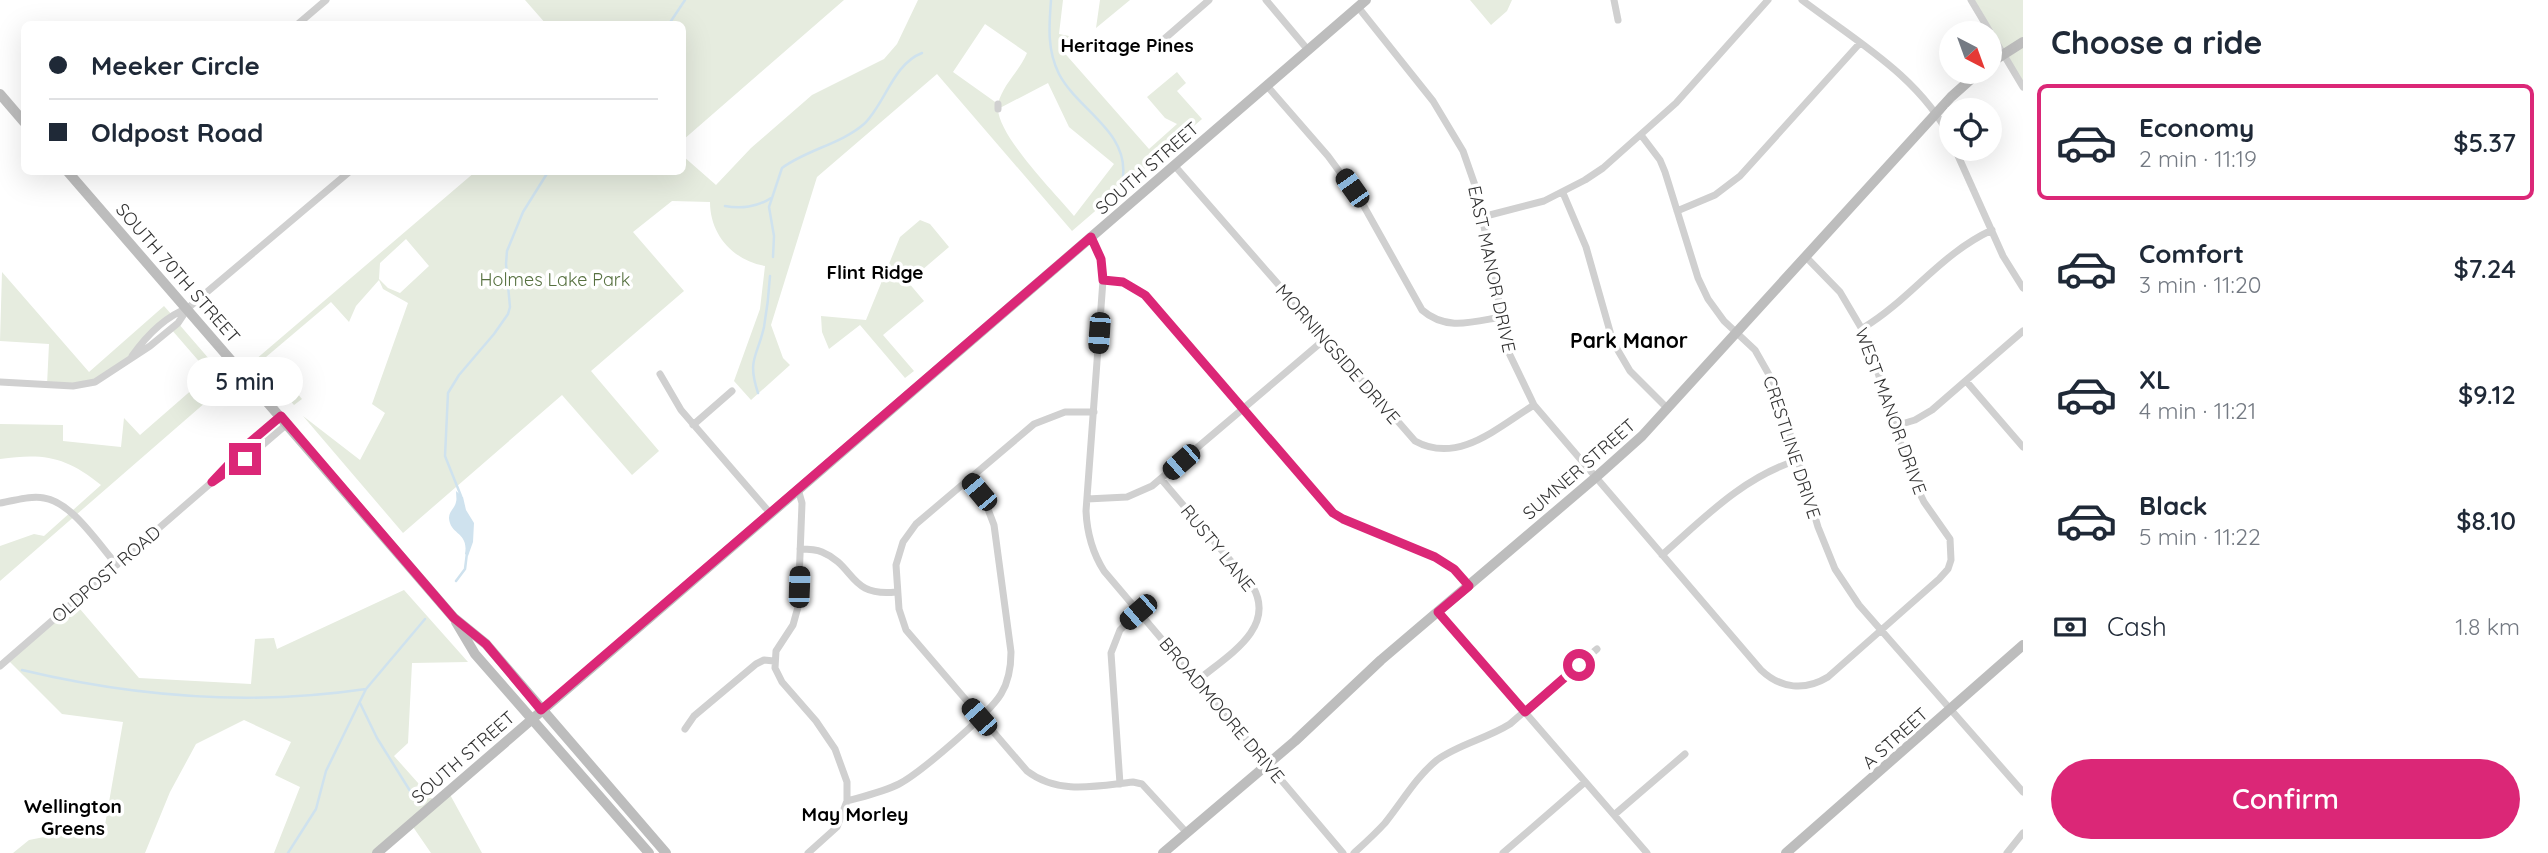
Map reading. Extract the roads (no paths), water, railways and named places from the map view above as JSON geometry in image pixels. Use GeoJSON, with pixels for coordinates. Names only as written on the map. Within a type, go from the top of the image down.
{"type":"FeatureCollection","features":[{"type":"Feature","properties":{"kind":"main road","name":"SOUTH STREET"},"geometry":{"type":"LineString","coordinates":[[377,853],[1362,4]]}},
{"type":"Feature","properties":{"kind":"main road"},"geometry":{"type":"LineString","coordinates":[[2003,54],[2023,42]]}},
{"type":"Feature","properties":{"kind":"main road","name":"SUMNER STREET"},"geometry":{"type":"LineString","coordinates":[[1163,853],[1325,715],[1381,660],[1595,478],[1668,409],[1936,113],[1966,84]]}},
{"type":"Feature","properties":{"kind":"main road"},"geometry":{"type":"LineString","coordinates":[[0,94],[21,118]]}},
{"type":"Feature","properties":{"kind":"main road","name":"SOUTH 70TH STREET"},"geometry":{"type":"LineString","coordinates":[[71,175],[454,618],[486,644],[666,853]]}},
{"type":"Feature","properties":{"kind":"main road","name":"SOUTH 70TH STREET"},"geometry":{"type":"LineString","coordinates":[[454,618],[475,654],[649,853]]}},
{"type":"Feature","properties":{"kind":"main road","name":"A STREET"},"geometry":{"type":"LineString","coordinates":[[1786,853],[2023,645]]}},
{"type":"Feature","properties":{"kind":"street"},"geometry":{"type":"LineString","coordinates":[[302,21],[326,0]]}},
{"type":"Feature","properties":{"kind":"street"},"geometry":{"type":"LineString","coordinates":[[1154,47],[1209,0]]}},
{"type":"Feature","properties":{"kind":"street"},"geometry":{"type":"LineString","coordinates":[[1266,0],[1308,50]]}},
{"type":"Feature","properties":{"kind":"street"},"geometry":{"type":"LineString","coordinates":[[1614,0],[1619,20]]}},
{"type":"Feature","properties":{"kind":"street"},"geometry":{"type":"LineString","coordinates":[[1482,216],[1526,207],[1563,193],[1603,168],[1691,88],[1768,0]]}},
{"type":"Feature","properties":{"kind":"street"},"geometry":{"type":"LineString","coordinates":[[1802,0],[1911,84],[1939,118]]}},
{"type":"Feature","properties":{"kind":"street"},"geometry":{"type":"LineString","coordinates":[[1971,0],[2023,87]]}},
{"type":"Feature","properties":{"kind":"street","name":"EAST MANOR DRIVE"},"geometry":{"type":"LineString","coordinates":[[1362,4],[1433,101],[1454,134],[1471,171],[1501,317],[1516,371],[1534,405],[1761,670],[1774,680],[1803,686],[1821,681],[1881,630]]}},
{"type":"Feature","properties":{"kind":"street"},"geometry":{"type":"LineString","coordinates":[[1677,211],[1715,195],[1740,176],[1860,43]]}},
{"type":"Feature","properties":{"kind":"street"},"geometry":{"type":"LineString","coordinates":[[1267,86],[1328,156],[1361,201],[1422,310],[1437,320],[1455,324],[1501,317]]}},
{"type":"Feature","properties":{"kind":"street","name":"CRESTLINE DRIVE"},"geometry":{"type":"LineString","coordinates":[[1641,135],[1660,160],[1702,287],[1715,311],[1755,350],[1770,373],[1821,537],[1845,587],[2023,792]]}},
{"type":"Feature","properties":{"kind":"street"},"geometry":{"type":"LineString","coordinates":[[1960,161],[2010,268],[2023,288]]}},
{"type":"Feature","properties":{"kind":"street","name":"MORNINGSIDE DRIVE"},"geometry":{"type":"LineString","coordinates":[[1174,165],[1408,435],[1432,449],[1453,450],[1469,445],[1534,405]]}},
{"type":"Feature","properties":{"kind":"street"},"geometry":{"type":"LineString","coordinates":[[0,382],[84,385],[105,377],[132,357],[148,336],[169,317],[188,308],[345,175]]}},
{"type":"Feature","properties":{"kind":"street"},"geometry":{"type":"LineString","coordinates":[[1563,193],[1586,247],[1613,342],[1630,371],[1668,409]]}},
{"type":"Feature","properties":{"kind":"street"},"geometry":{"type":"LineString","coordinates":[[1863,328],[1893,308],[1958,248],[1992,230]]}},
{"type":"Feature","properties":{"kind":"street","name":"BROADMOORE DRIVE"},"geometry":{"type":"LineString","coordinates":[[1091,237],[1101,259],[1103,280],[1086,523],[1093,550],[1104,571],[1343,853]]}},
{"type":"Feature","properties":{"kind":"street","name":"WEST MANOR DRIVE"},"geometry":{"type":"LineString","coordinates":[[1806,257],[1840,292],[1863,328],[1915,485],[1948,536],[1952,553],[1948,569],[1939,579],[1881,630]]}},
{"type":"Feature","properties":{"kind":"street"},"geometry":{"type":"LineString","coordinates":[[1103,280],[1123,282],[1145,295],[1333,513],[1435,557],[1454,569],[1469,586]]}},
{"type":"Feature","properties":{"kind":"street"},"geometry":{"type":"LineString","coordinates":[[1895,426],[1927,414],[2023,331]]}},
{"type":"Feature","properties":{"kind":"street"},"geometry":{"type":"LineString","coordinates":[[1087,499],[1113,500],[1127,497],[1140,493],[1161,479],[1325,339]]}},
{"type":"Feature","properties":{"kind":"street"},"geometry":{"type":"LineString","coordinates":[[660,374],[671,396],[693,425],[770,513]]}},
{"type":"Feature","properties":{"kind":"street"},"geometry":{"type":"LineString","coordinates":[[1966,381],[2023,447]]}},
{"type":"Feature","properties":{"kind":"street"},"geometry":{"type":"LineString","coordinates":[[693,425],[732,391]]}},
{"type":"Feature","properties":{"kind":"street"},"geometry":{"type":"LineString","coordinates":[[1094,412],[1065,412],[1042,419],[1026,429],[916,524],[907,534],[898,553],[896,565],[902,620],[912,640],[1022,766],[1043,781],[1073,788],[1138,783],[1148,788],[1187,834]]}},
{"type":"Feature","properties":{"kind":"street","name":"OLDPOST ROAD"},"geometry":{"type":"LineString","coordinates":[[0,666],[212,482],[252,454],[284,420]]}},
{"type":"Feature","properties":{"kind":"street"},"geometry":{"type":"LineString","coordinates":[[1662,555],[1749,481],[1780,465],[1798,460]]}},
{"type":"Feature","properties":{"kind":"street"},"geometry":{"type":"LineString","coordinates":[[847,800],[874,794],[902,782],[992,706],[1005,686],[1011,652],[994,525],[986,504],[968,479]]}},
{"type":"Feature","properties":{"kind":"street","name":"RUSTY LANE"},"geometry":{"type":"LineString","coordinates":[[1161,479],[1252,587],[1259,602],[1259,616],[1252,634],[1197,681]]}},
{"type":"Feature","properties":{"kind":"street"},"geometry":{"type":"LineString","coordinates":[[798,489],[802,503],[796,616],[778,647],[774,661],[782,682],[816,721],[835,749],[847,782],[847,800],[837,827],[808,853]]}},
{"type":"Feature","properties":{"kind":"street"},"geometry":{"type":"LineString","coordinates":[[0,503],[36,497],[60,503],[73,514],[117,565]]}},
{"type":"Feature","properties":{"kind":"street"},"geometry":{"type":"LineString","coordinates":[[800,549],[814,550],[830,557],[865,589],[882,594],[897,593]]}},
{"type":"Feature","properties":{"kind":"street"},"geometry":{"type":"LineString","coordinates":[[1120,784],[1111,653],[1120,630],[1138,612]]}},
{"type":"Feature","properties":{"kind":"street"},"geometry":{"type":"LineString","coordinates":[[1438,612],[1647,853]]}},
{"type":"Feature","properties":{"kind":"street"},"geometry":{"type":"LineString","coordinates":[[1354,853],[1385,822],[1419,778],[1436,761],[1456,749],[1496,733],[1525,712],[1597,649]]}},
{"type":"Feature","properties":{"kind":"street"},"geometry":{"type":"LineString","coordinates":[[685,729],[694,716],[756,664],[764,660],[774,661]]}},
{"type":"Feature","properties":{"kind":"street"},"geometry":{"type":"LineString","coordinates":[[1614,815],[1685,754]]}},
{"type":"Feature","properties":{"kind":"street"},"geometry":{"type":"LineString","coordinates":[[1503,853],[1585,782]]}},
{"type":"Feature","properties":{"kind":"street"},"geometry":{"type":"LineString","coordinates":[[2007,853],[2023,833]]}},
{"type":"Feature","properties":{"kind":"water"},"geometry":{"type":"Polygon","coordinates":[[[456,491],[463,497],[466,510],[474,523],[473,542],[468,556],[465,554],[466,547],[462,537],[450,524],[456,491]]]}},
{"type":"Feature","properties":{"kind":"waterway"},"geometry":{"type":"LineString","coordinates":[[671,21],[685,0]]}},
{"type":"Feature","properties":{"kind":"waterway"},"geometry":{"type":"LineString","coordinates":[[1051,0],[1050,38],[1055,65],[1067,87],[1110,133],[1118,146],[1123,176]]}},
{"type":"Feature","properties":{"kind":"waterway"},"geometry":{"type":"LineString","coordinates":[[773,257],[774,236],[769,207],[782,168],[845,137],[864,124],[896,75],[912,58],[922,53]]}},
{"type":"Feature","properties":{"kind":"waterway"},"geometry":{"type":"LineString","coordinates":[[461,496],[445,456],[448,393],[459,375],[508,314],[510,307],[507,251],[523,212],[546,175]]}},
{"type":"Feature","properties":{"kind":"waterway"},"geometry":{"type":"LineString","coordinates":[[725,206],[749,206],[771,198]]}},
{"type":"Feature","properties":{"kind":"waterway"},"geometry":{"type":"LineString","coordinates":[[758,393],[753,365],[764,327],[770,276]]}},
{"type":"Feature","properties":{"kind":"waterway"},"geometry":{"type":"LineString","coordinates":[[456,581],[465,569],[467,553]]}},
{"type":"Feature","properties":{"kind":"waterway"},"geometry":{"type":"LineString","coordinates":[[288,853],[316,809],[326,771],[366,689],[425,619]]}},
{"type":"Feature","properties":{"kind":"waterway"},"geometry":{"type":"LineString","coordinates":[[22,670],[107,687],[193,696],[280,697],[366,689]]}},
{"type":"Feature","properties":{"kind":"waterway"},"geometry":{"type":"LineString","coordinates":[[360,703],[377,738],[412,794]]}},
{"type":"Feature","properties":{"kind":"district","name":"Heritage Pines"},"geometry":{"type":"Point","coordinates":[1127,45]}},
{"type":"Feature","properties":{"kind":"district","name":"Flint Ridge"},"geometry":{"type":"Point","coordinates":[875,272]}},
{"type":"Feature","properties":{"kind":"district","name":"Park Manor"},"geometry":{"type":"Point","coordinates":[1629,340]}},
{"type":"Feature","properties":{"kind":"district","name":"May Morley"},"geometry":{"type":"Point","coordinates":[855,814]}},
{"type":"Feature","properties":{"kind":"district","name":"Wellington Greens"},"geometry":{"type":"Point","coordinates":[73,817]}},
{"type":"Feature","properties":{"kind":"park label","name":"Holmes Lake Park"},"geometry":{"type":"Point","coordinates":[555,279]}}]}
